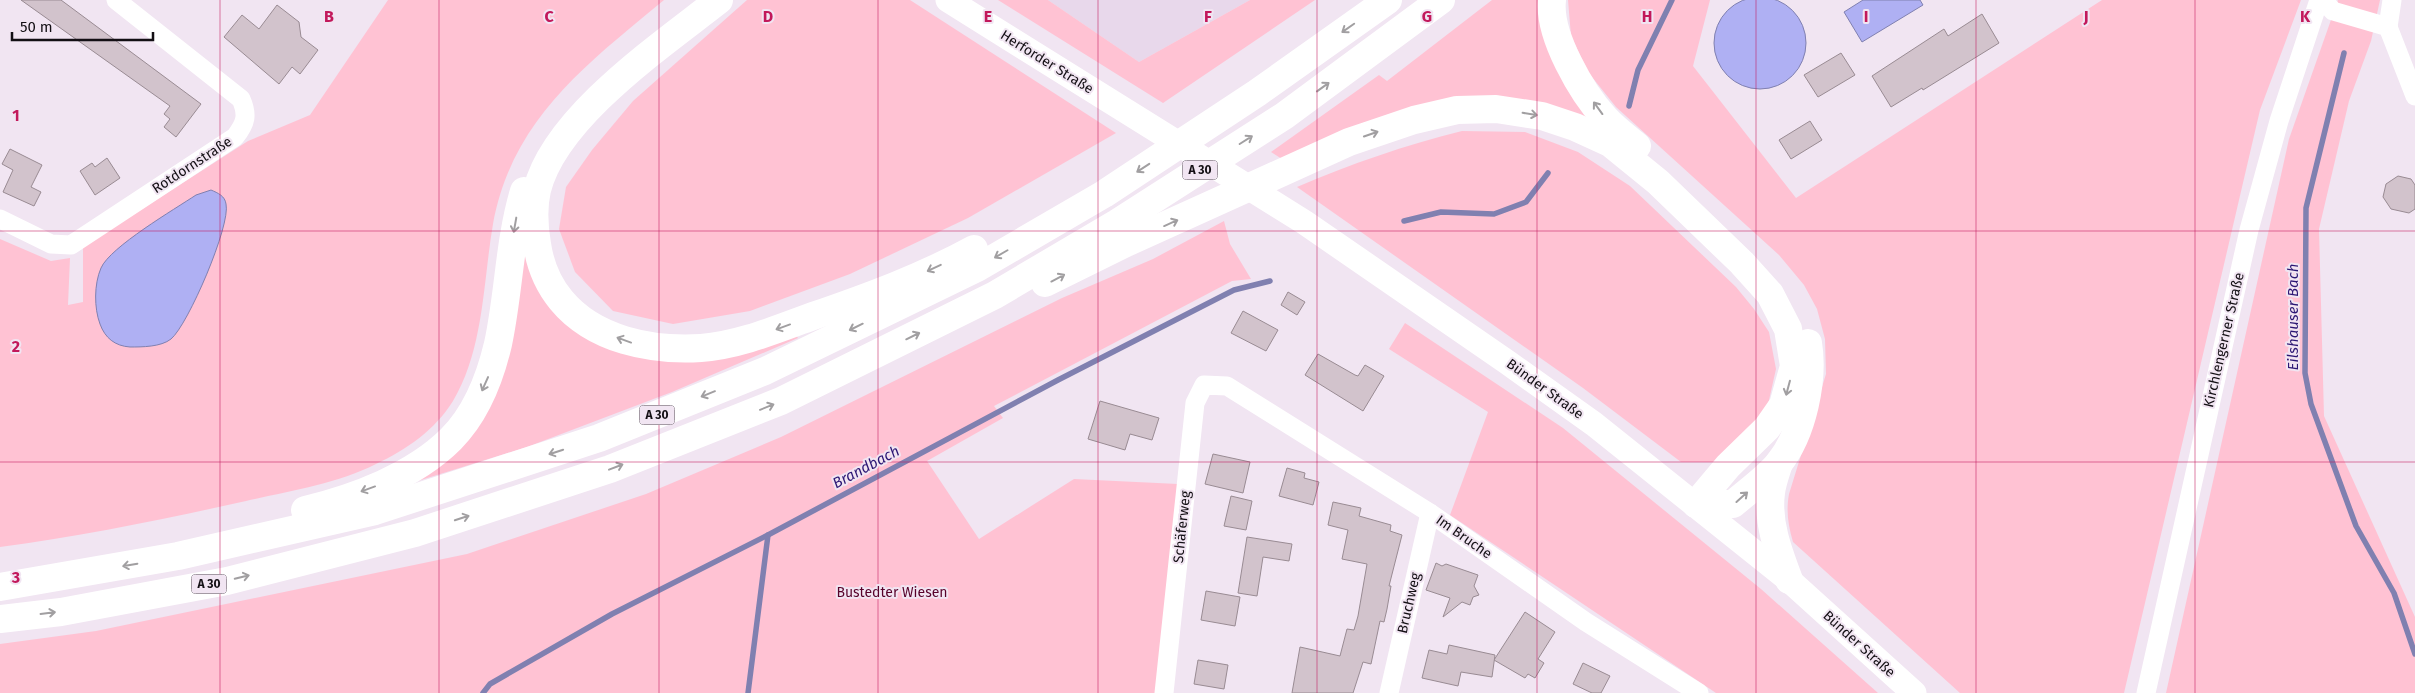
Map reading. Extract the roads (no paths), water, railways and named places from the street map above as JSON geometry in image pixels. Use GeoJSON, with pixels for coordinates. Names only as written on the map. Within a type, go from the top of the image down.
{"type":"FeatureCollection","features":[{"type":"Feature","properties":{"kind":"highway"},"geometry":{"type":"LineString","coordinates":[[178,556],[213,532],[319,506],[377,486],[417,464],[451,439],[471,414],[488,379],[503,313],[515,220],[526,184],[547,142],[574,106],[609,72],[693,0]]}},
{"type":"Feature","properties":{"kind":"highway"},"geometry":{"type":"LineString","coordinates":[[719,0],[619,80],[577,122],[552,154],[538,190],[534,227],[541,265],[554,292],[572,314],[599,330],[635,344],[666,347],[702,348],[754,338],[890,288],[968,252],[1076,192],[1104,194]]}},
{"type":"Feature","properties":{"kind":"highway","name":"A 30"},"geometry":{"type":"LineString","coordinates":[[0,587],[178,556],[375,511],[599,438],[766,371],[977,268],[1104,194],[1256,94],[1388,0]]}},
{"type":"Feature","properties":{"kind":"highway","name":"A 30"},"geometry":{"type":"LineString","coordinates":[[0,619],[61,612],[227,581],[415,533],[610,469],[781,401],[1121,233],[1441,0]]}},
{"type":"Feature","properties":{"kind":"highway"},"geometry":{"type":"LineString","coordinates":[[1552,0],[1558,41],[1577,80],[1605,117],[1720,222],[1782,283],[1806,326],[1810,355],[1810,386],[1794,438],[1779,463],[1771,494],[1771,518],[1777,546],[1789,580]]}},
{"type":"Feature","properties":{"kind":"highway"},"geometry":{"type":"LineString","coordinates":[[1121,233],[1349,142],[1414,120],[1457,110],[1496,109],[1542,116],[1575,127],[1610,143],[1658,182],[1742,263],[1770,294],[1788,329],[1794,366],[1783,405],[1767,428],[1728,466],[1696,504]]}},
{"type":"Feature","properties":{"kind":"highway"},"geometry":{"type":"LineString","coordinates":[[1696,504],[1734,504],[1779,463]]}},
{"type":"Feature","properties":{"kind":"main road","name":"Herforder Straße"},"geometry":{"type":"LineString","coordinates":[[948,0],[1147,123]]}},
{"type":"Feature","properties":{"kind":"main road","name":"Bünder Straße"},"geometry":{"type":"LineString","coordinates":[[1147,123],[1304,222],[1594,424],[1789,580],[1914,693]]}},
{"type":"Feature","properties":{"kind":"street","name":"Rotdornstraße"},"geometry":{"type":"LineString","coordinates":[[0,219],[51,244],[71,245],[235,137],[245,125],[246,112],[241,99],[116,0]]}},
{"type":"Feature","properties":{"kind":"street","name":"Kirchlengerner Straße"},"geometry":{"type":"LineString","coordinates":[[2146,690],[2249,230],[2279,121],[2319,0]]}},
{"type":"Feature","properties":{"kind":"street"},"geometry":{"type":"LineString","coordinates":[[2323,0],[2332,11],[2388,27]]}},
{"type":"Feature","properties":{"kind":"street"},"geometry":{"type":"LineString","coordinates":[[2392,0],[2388,27],[2415,96]]}},
{"type":"Feature","properties":{"kind":"street","name":"Schäferweg"},"geometry":{"type":"LineString","coordinates":[[1164,693],[1195,403],[1204,385],[1226,386]]}},
{"type":"Feature","properties":{"kind":"street","name":"Im Bruche"},"geometry":{"type":"LineString","coordinates":[[1226,386],[1430,514],[1586,622],[1699,693]]}},
{"type":"Feature","properties":{"kind":"street","name":"Bruchweg"},"geometry":{"type":"LineString","coordinates":[[1389,693],[1430,514]]}},
{"type":"Feature","properties":{"kind":"water"},"geometry":{"type":"Polygon","coordinates":[[[1760,-3],[1778,1],[1793,10],[1802,25],[1806,43],[1802,61],[1793,76],[1778,85],[1760,89],[1742,85],[1727,76],[1718,61],[1714,43],[1718,25],[1727,10],[1742,1],[1760,-3]]]}},
{"type":"Feature","properties":{"kind":"water"},"geometry":{"type":"Polygon","coordinates":[[[1863,0],[1920,0],[1923,5],[1862,42],[1844,12],[1863,0]]]}},
{"type":"Feature","properties":{"kind":"water"},"geometry":{"type":"Polygon","coordinates":[[[211,190],[221,195],[226,204],[226,215],[222,232],[207,274],[178,330],[167,342],[157,345],[130,347],[115,343],[102,329],[98,318],[96,289],[101,268],[107,259],[129,239],[196,195],[211,190]]]}},
{"type":"Feature","properties":{"kind":"waterway","name":"Brandbach"},"geometry":{"type":"LineString","coordinates":[[1629,106],[1638,70],[1672,0]]}},
{"type":"Feature","properties":{"kind":"waterway","name":"Eilshauser Bach"},"geometry":{"type":"LineString","coordinates":[[2344,53],[2306,208],[2305,373],[2311,404],[2356,526],[2394,593],[2415,654]]}},
{"type":"Feature","properties":{"kind":"waterway","name":"Brandbach"},"geometry":{"type":"LineString","coordinates":[[1404,221],[1441,212],[1494,214],[1526,202],[1548,173]]}},
{"type":"Feature","properties":{"kind":"waterway","name":"Brandbach"},"geometry":{"type":"LineString","coordinates":[[483,693],[490,684],[612,614],[768,535],[1058,380],[1234,290],[1270,281]]}},
{"type":"Feature","properties":{"kind":"waterway"},"geometry":{"type":"LineString","coordinates":[[748,693],[768,535]]}},
{"type":"Feature","properties":{"kind":"park label","name":"Bustedter Wiesen"},"geometry":{"type":"Point","coordinates":[892,592]}}]}
